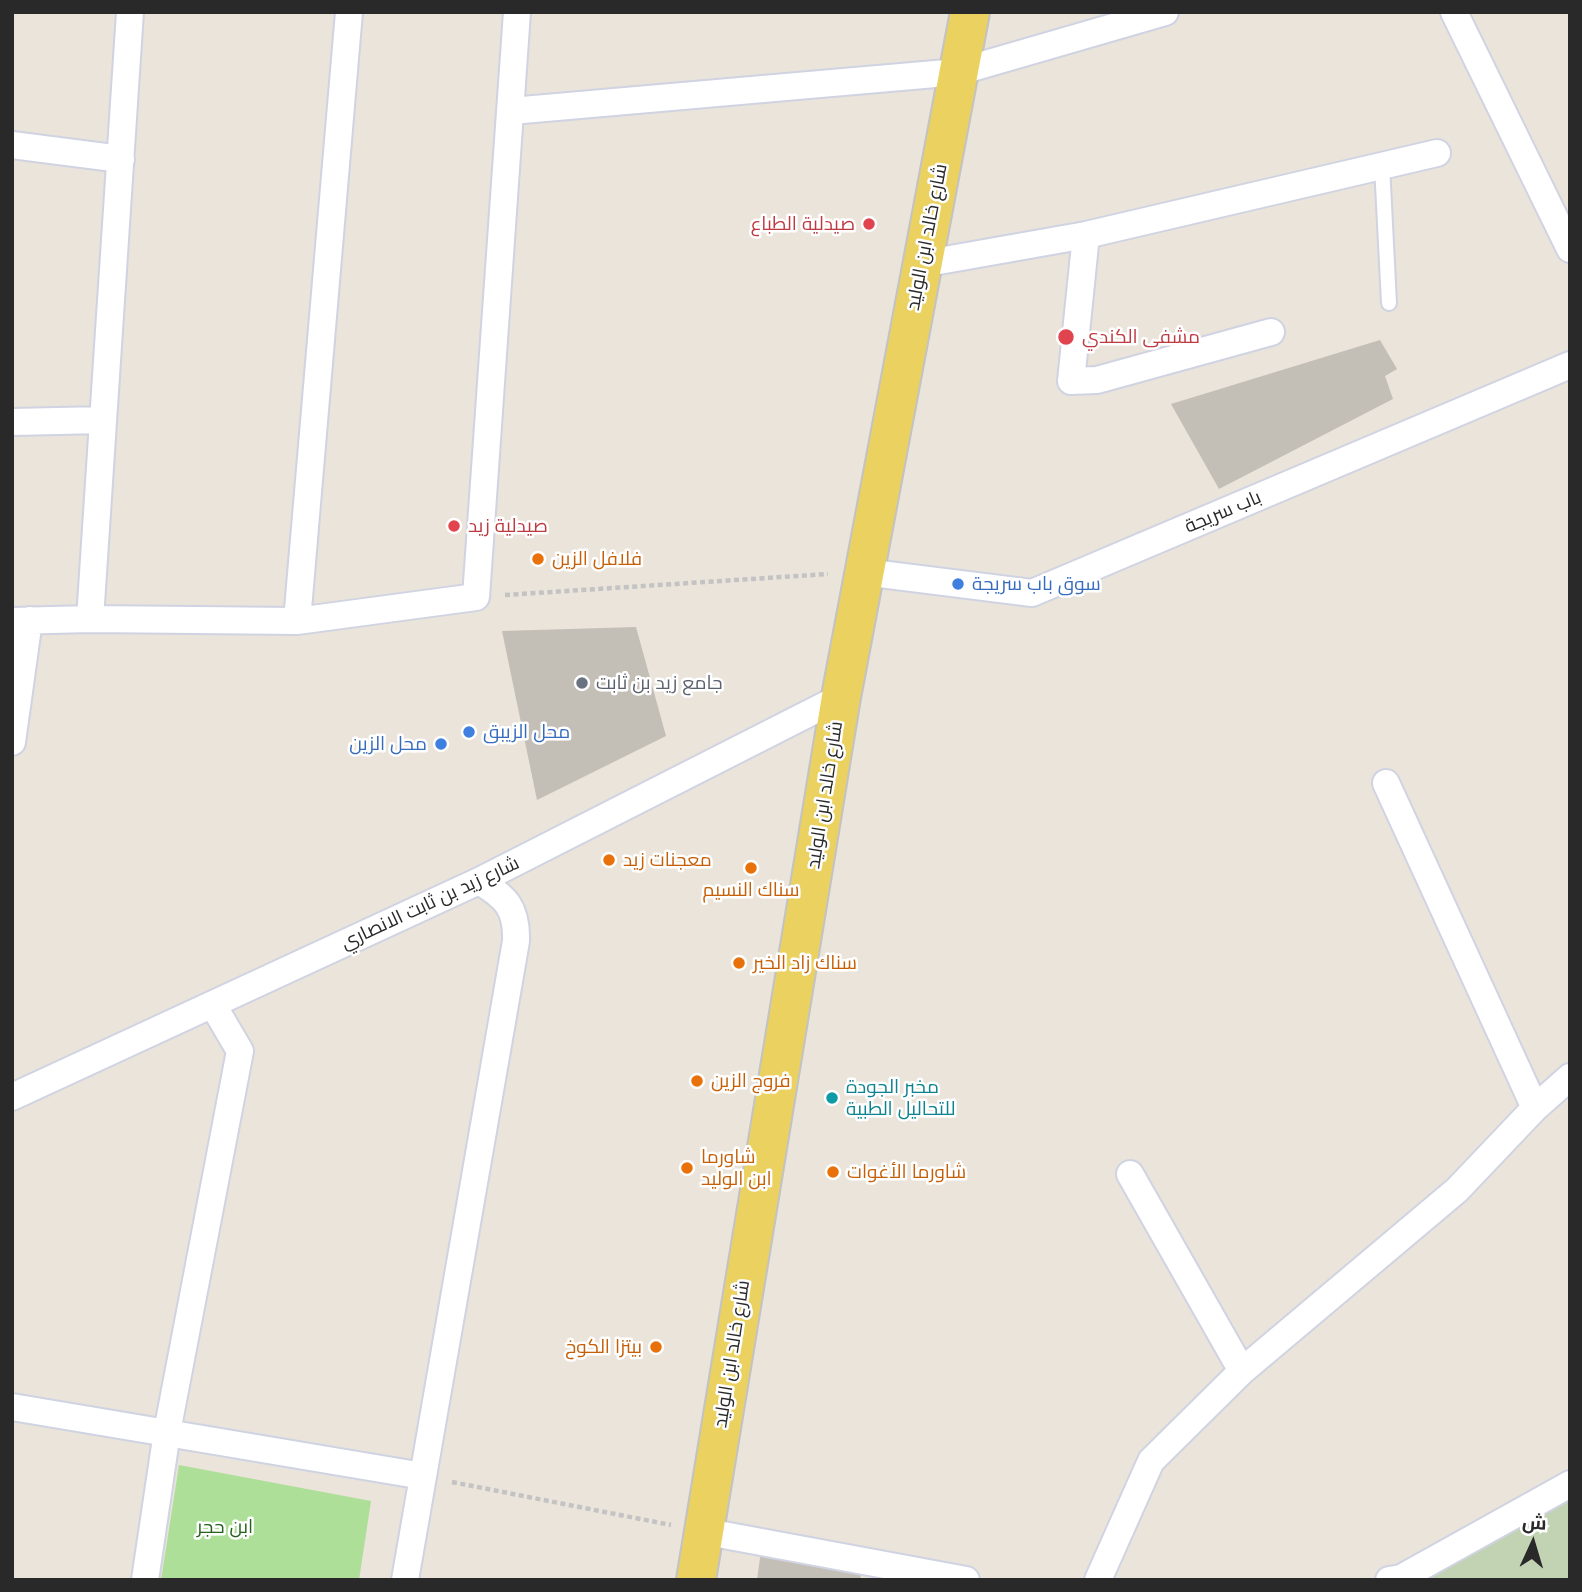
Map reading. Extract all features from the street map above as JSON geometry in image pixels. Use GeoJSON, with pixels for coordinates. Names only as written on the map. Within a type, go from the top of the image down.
{"type":"FeatureCollection","features":[{"type":"Feature","properties":{"kind":"main road","name":"شارع خالد ابن الوليد"},"geometry":{"type":"LineString","coordinates":[[696,1580],[841,697],[970,12]]}},
{"type":"Feature","properties":{"kind":"street"},"geometry":{"type":"LineString","coordinates":[[90,619],[130,12]]}},
{"type":"Feature","properties":{"kind":"street"},"geometry":{"type":"LineString","coordinates":[[297,621],[349,12]]}},
{"type":"Feature","properties":{"kind":"street"},"geometry":{"type":"LineString","coordinates":[[12,742],[21,621],[297,621],[477,597],[517,12]]}},
{"type":"Feature","properties":{"kind":"street"},"geometry":{"type":"LineString","coordinates":[[511,111],[958,72],[1165,12]]}},
{"type":"Feature","properties":{"kind":"street"},"geometry":{"type":"LineString","coordinates":[[1454,12],[1570,249]]}},
{"type":"Feature","properties":{"kind":"street"},"geometry":{"type":"LineString","coordinates":[[12,145],[121,159]]}},
{"type":"Feature","properties":{"kind":"street"},"geometry":{"type":"LineString","coordinates":[[922,264],[1086,235],[1437,153]]}},
{"type":"Feature","properties":{"kind":"street"},"geometry":{"type":"LineString","coordinates":[[1086,235],[1071,381],[1097,380],[1271,332]]}},
{"type":"Feature","properties":{"kind":"street","name":"باب سريجة"},"geometry":{"type":"LineString","coordinates":[[864,572],[1031,593],[1570,365]]}},
{"type":"Feature","properties":{"kind":"street"},"geometry":{"type":"LineString","coordinates":[[12,422],[103,421]]}},
{"type":"Feature","properties":{"kind":"street","name":"شارع زيد بن ثابت الانصاري"},"geometry":{"type":"LineString","coordinates":[[12,1097],[479,881],[841,697]]}},
{"type":"Feature","properties":{"kind":"street"},"geometry":{"type":"LineString","coordinates":[[1386,783],[1535,1108]]}},
{"type":"Feature","properties":{"kind":"street"},"geometry":{"type":"LineString","coordinates":[[405,1580],[516,941],[516,926],[510,907],[500,894],[479,881]]}},
{"type":"Feature","properties":{"kind":"street"},"geometry":{"type":"LineString","coordinates":[[145,1580],[167,1432],[240,1051],[212,1006]]}},
{"type":"Feature","properties":{"kind":"street"},"geometry":{"type":"LineString","coordinates":[[1098,1580],[1151,1461],[1242,1371],[1457,1190],[1535,1108],[1570,1077]]}},
{"type":"Feature","properties":{"kind":"street"},"geometry":{"type":"LineString","coordinates":[[1130,1174],[1242,1371]]}},
{"type":"Feature","properties":{"kind":"street"},"geometry":{"type":"LineString","coordinates":[[12,1407],[423,1476]]}},
{"type":"Feature","properties":{"kind":"street"},"geometry":{"type":"LineString","coordinates":[[1397,1579],[1570,1484]]}},
{"type":"Feature","properties":{"kind":"street"},"geometry":{"type":"LineString","coordinates":[[702,1531],[966,1580]]}},
{"type":"Feature","properties":{"kind":"lane"},"geometry":{"type":"LineString","coordinates":[[1382,165],[1389,303]]}},
{"type":"Feature","properties":{"kind":"path"},"geometry":{"type":"LineString","coordinates":[[477,597],[864,572]]}},
{"type":"Feature","properties":{"kind":"path"},"geometry":{"type":"LineString","coordinates":[[423,1476],[702,1531]]}},
{"type":"Feature","properties":{"kind":"green space","name":"ابن حجر"},"geometry":{"type":"Polygon","coordinates":[[[179,1465],[371,1501],[359,1580],[161,1580],[179,1465]]]}},
{"type":"Feature","properties":{"kind":"green space"},"geometry":{"type":"Polygon","coordinates":[[[1570,1484],[1570,1580],[1408,1580],[1570,1484]]]}},
{"type":"Feature","properties":{"kind":"building"},"geometry":{"type":"Polygon","coordinates":[[[1380,340],[1397,369],[1385,376],[1393,399],[1219,489],[1171,404],[1380,340]]]}},
{"type":"Feature","properties":{"kind":"building","name":"جامع زيد بن ثابت"},"geometry":{"type":"Polygon","coordinates":[[[636,627],[666,736],[537,800],[502,631],[636,627]]]}},
{"type":"Feature","properties":{"kind":"building"},"geometry":{"type":"Polygon","coordinates":[[[761,1551],[862,1569],[860,1580],[757,1580],[761,1551]]]}},
{"type":"Feature","properties":{"kind":"place","name":"صيدلية الطباع"},"geometry":{"type":"Point","coordinates":[869,224]}},
{"type":"Feature","properties":{"kind":"place","name":"مشفى الكندي"},"geometry":{"type":"Point","coordinates":[1066,337]}},
{"type":"Feature","properties":{"kind":"place","name":"صيدلية زيد"},"geometry":{"type":"Point","coordinates":[454,526]}},
{"type":"Feature","properties":{"kind":"place","name":"فلافل الزين"},"geometry":{"type":"Point","coordinates":[538,559]}},
{"type":"Feature","properties":{"kind":"place","name":"سوق باب سريجة"},"geometry":{"type":"Point","coordinates":[958,584]}},
{"type":"Feature","properties":{"kind":"place","name":"جامع زيد بن ثابت"},"geometry":{"type":"Point","coordinates":[582,683]}},
{"type":"Feature","properties":{"kind":"place","name":"محل الزيبق"},"geometry":{"type":"Point","coordinates":[469,732]}},
{"type":"Feature","properties":{"kind":"place","name":"محل الزين"},"geometry":{"type":"Point","coordinates":[441,744]}},
{"type":"Feature","properties":{"kind":"place","name":"معجنات زيد"},"geometry":{"type":"Point","coordinates":[609,860]}},
{"type":"Feature","properties":{"kind":"place","name":"سناك النسيم"},"geometry":{"type":"Point","coordinates":[751,868]}},
{"type":"Feature","properties":{"kind":"place","name":"سناك زاد الخير"},"geometry":{"type":"Point","coordinates":[739,963]}},
{"type":"Feature","properties":{"kind":"place","name":"فروج الزين"},"geometry":{"type":"Point","coordinates":[697,1081]}},
{"type":"Feature","properties":{"kind":"place","name":"مخبر الجودة للتحاليل الطبية"},"geometry":{"type":"Point","coordinates":[832,1098]}},
{"type":"Feature","properties":{"kind":"place","name":"شاورما ابن الوليد"},"geometry":{"type":"Point","coordinates":[687,1168]}},
{"type":"Feature","properties":{"kind":"place","name":"شاورما الأغوات"},"geometry":{"type":"Point","coordinates":[833,1172]}},
{"type":"Feature","properties":{"kind":"place","name":"بيتزا الكوخ"},"geometry":{"type":"Point","coordinates":[656,1347]}}]}
